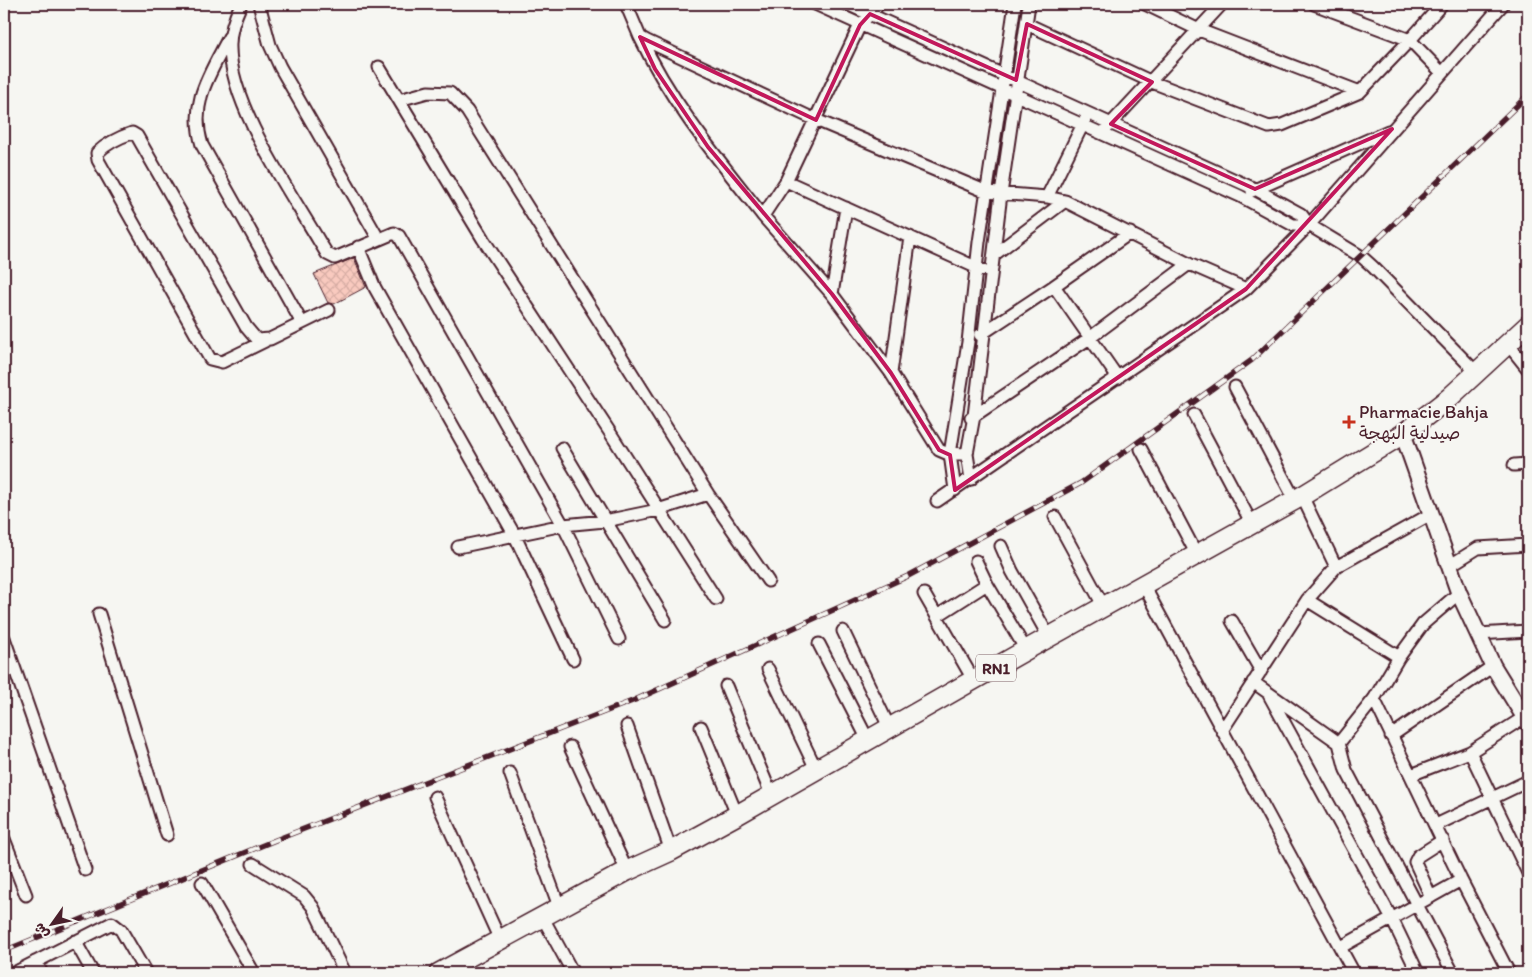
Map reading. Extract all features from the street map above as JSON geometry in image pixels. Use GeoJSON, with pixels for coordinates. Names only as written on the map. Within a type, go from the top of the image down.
{"type":"FeatureCollection","features":[{"type":"Feature","properties":{"kind":"main road","name":"RN1"},"geometry":{"type":"LineString","coordinates":[[439,973],[627,871],[671,851],[737,815],[771,794],[890,729],[1026,650],[1144,586],[1298,498],[1403,434],[1477,374],[1528,325]]}},
{"type":"Feature","properties":{"kind":"street"},"geometry":{"type":"LineString","coordinates":[[240,4],[231,33],[199,97],[197,110],[199,134],[202,145],[302,323]]}},
{"type":"Feature","properties":{"kind":"street"},"geometry":{"type":"LineString","coordinates":[[259,4],[270,45],[280,67],[378,238]]}},
{"type":"Feature","properties":{"kind":"street"},"geometry":{"type":"LineString","coordinates":[[626,4],[655,69],[708,147],[763,216],[832,294],[891,373],[939,450],[950,454],[967,454]]}},
{"type":"Feature","properties":{"kind":"street"},"geometry":{"type":"LineString","coordinates":[[815,4],[1240,196],[1293,225],[1309,225]]}},
{"type":"Feature","properties":{"kind":"street"},"geometry":{"type":"LineString","coordinates":[[847,4],[1255,190],[1301,214],[1309,225],[1362,257],[1374,267],[1477,374]]}},
{"type":"Feature","properties":{"kind":"street"},"geometry":{"type":"LineString","coordinates":[[763,216],[786,181],[860,24],[879,4]]}},
{"type":"Feature","properties":{"kind":"street"},"geometry":{"type":"LineString","coordinates":[[955,490],[950,454],[968,342],[976,267],[1003,74],[1015,4]]}},
{"type":"Feature","properties":{"kind":"street"},"geometry":{"type":"LineString","coordinates":[[971,479],[967,454],[974,416],[1001,194],[1016,95],[1016,80],[1029,4]]}},
{"type":"Feature","properties":{"kind":"street"},"geometry":{"type":"LineString","coordinates":[[1145,4],[1199,30],[1360,92]]}},
{"type":"Feature","properties":{"kind":"street"},"geometry":{"type":"LineString","coordinates":[[1101,134],[1152,82],[1222,4]]}},
{"type":"Feature","properties":{"kind":"street"},"geometry":{"type":"LineString","coordinates":[[1314,4],[1410,40],[1441,72]]}},
{"type":"Feature","properties":{"kind":"street"},"geometry":{"type":"LineString","coordinates":[[1027,24],[1152,82],[1269,127],[1282,125],[1360,92],[1442,4]]}},
{"type":"Feature","properties":{"kind":"street"},"geometry":{"type":"LineString","coordinates":[[937,501],[1246,289],[1309,225],[1441,72],[1503,4]]}},
{"type":"Feature","properties":{"kind":"street"},"geometry":{"type":"LineString","coordinates":[[231,33],[231,67],[239,96],[256,132],[318,242],[327,254],[335,258],[378,238],[394,233],[399,236],[563,525],[619,639]]}},
{"type":"Feature","properties":{"kind":"street"},"geometry":{"type":"LineString","coordinates":[[640,37],[662,50],[816,120],[988,192],[1047,197],[1065,202],[1189,264],[1246,289]]}},
{"type":"Feature","properties":{"kind":"street"},"geometry":{"type":"LineString","coordinates":[[379,67],[483,239],[611,434],[716,599]]}},
{"type":"Feature","properties":{"kind":"street"},"geometry":{"type":"LineString","coordinates":[[399,100],[428,92],[450,93],[459,100],[708,494],[768,581]]}},
{"type":"Feature","properties":{"kind":"street"},"geometry":{"type":"LineString","coordinates":[[1047,197],[1088,113]]}},
{"type":"Feature","properties":{"kind":"street"},"geometry":{"type":"LineString","coordinates":[[1240,196],[1392,129]]}},
{"type":"Feature","properties":{"kind":"street"},"geometry":{"type":"LineString","coordinates":[[265,341],[257,340],[246,327],[137,136],[132,133],[124,135],[102,148],[97,153],[98,160],[210,359],[222,362],[329,310]]}},
{"type":"Feature","properties":{"kind":"street"},"geometry":{"type":"LineString","coordinates":[[786,181],[991,274]]}},
{"type":"Feature","properties":{"kind":"street"},"geometry":{"type":"LineString","coordinates":[[995,254],[1065,202]]}},
{"type":"Feature","properties":{"kind":"street"},"geometry":{"type":"LineString","coordinates":[[832,294],[846,208]]}},
{"type":"Feature","properties":{"kind":"street"},"geometry":{"type":"LineString","coordinates":[[968,342],[1054,286],[1130,233]]}},
{"type":"Feature","properties":{"kind":"street"},"geometry":{"type":"LineString","coordinates":[[891,373],[910,236]]}},
{"type":"Feature","properties":{"kind":"street"},"geometry":{"type":"LineString","coordinates":[[358,247],[375,288],[514,534],[573,660]]}},
{"type":"Feature","properties":{"kind":"street"},"geometry":{"type":"LineString","coordinates":[[955,428],[1091,337],[1189,264]]}},
{"type":"Feature","properties":{"kind":"street"},"geometry":{"type":"LineString","coordinates":[[1054,286],[1118,378]]}},
{"type":"Feature","properties":{"kind":"street"},"geometry":{"type":"LineString","coordinates":[[1508,344],[1528,368]]}},
{"type":"Feature","properties":{"kind":"street"},"geometry":{"type":"LineString","coordinates":[[1236,387],[1336,567]]}},
{"type":"Feature","properties":{"kind":"street"},"geometry":{"type":"LineString","coordinates":[[1194,415],[1252,524]]}},
{"type":"Feature","properties":{"kind":"street"},"geometry":{"type":"LineString","coordinates":[[1403,434],[1459,593],[1492,666],[1526,720],[1470,752],[1411,775]]}},
{"type":"Feature","properties":{"kind":"street"},"geometry":{"type":"LineString","coordinates":[[562,448],[665,620]]}},
{"type":"Feature","properties":{"kind":"street"},"geometry":{"type":"LineString","coordinates":[[1141,449],[1197,555]]}},
{"type":"Feature","properties":{"kind":"street"},"geometry":{"type":"LineString","coordinates":[[1514,465],[1528,464]]}},
{"type":"Feature","properties":{"kind":"street"},"geometry":{"type":"LineString","coordinates":[[458,547],[514,534],[563,525],[605,521],[658,510],[708,494]]}},
{"type":"Feature","properties":{"kind":"street"},"geometry":{"type":"LineString","coordinates":[[1222,729],[1307,600],[1336,567],[1431,514]]}},
{"type":"Feature","properties":{"kind":"street"},"geometry":{"type":"LineString","coordinates":[[1055,517],[1104,607]]}},
{"type":"Feature","properties":{"kind":"street"},"geometry":{"type":"LineString","coordinates":[[1449,566],[1478,548],[1528,545]]}},
{"type":"Feature","properties":{"kind":"street"},"geometry":{"type":"LineString","coordinates":[[1001,546],[1012,571],[1049,637]]}},
{"type":"Feature","properties":{"kind":"street"},"geometry":{"type":"LineString","coordinates":[[976,560],[987,584],[1026,650]]}},
{"type":"Feature","properties":{"kind":"street"},"geometry":{"type":"LineString","coordinates":[[937,616],[987,584]]}},
{"type":"Feature","properties":{"kind":"street"},"geometry":{"type":"LineString","coordinates":[[1144,586],[1354,973]]}},
{"type":"Feature","properties":{"kind":"street"},"geometry":{"type":"LineString","coordinates":[[1339,743],[1374,699],[1399,656],[1424,624],[1459,593]]}},
{"type":"Feature","properties":{"kind":"street"},"geometry":{"type":"LineString","coordinates":[[924,594],[974,681]]}},
{"type":"Feature","properties":{"kind":"street"},"geometry":{"type":"LineString","coordinates":[[1307,600],[1399,656]]}},
{"type":"Feature","properties":{"kind":"street"},"geometry":{"type":"LineString","coordinates":[[99,614],[167,835]]}},
{"type":"Feature","properties":{"kind":"street"},"geometry":{"type":"LineString","coordinates":[[1232,621],[1261,671]]}},
{"type":"Feature","properties":{"kind":"street"},"geometry":{"type":"LineString","coordinates":[[843,631],[890,729]]}},
{"type":"Feature","properties":{"kind":"street"},"geometry":{"type":"LineString","coordinates":[[1478,634],[1528,632]]}},
{"type":"Feature","properties":{"kind":"street"},"geometry":{"type":"LineString","coordinates":[[4,638],[84,870]]}},
{"type":"Feature","properties":{"kind":"street"},"geometry":{"type":"LineString","coordinates":[[819,644],[868,740]]}},
{"type":"Feature","properties":{"kind":"street"},"geometry":{"type":"LineString","coordinates":[[1391,736],[1492,666]]}},
{"type":"Feature","properties":{"kind":"street"},"geometry":{"type":"LineString","coordinates":[[768,669],[816,770]]}},
{"type":"Feature","properties":{"kind":"street"},"geometry":{"type":"LineString","coordinates":[[1253,682],[1339,743],[1346,770],[1453,973]]}},
{"type":"Feature","properties":{"kind":"street"},"geometry":{"type":"LineString","coordinates":[[726,686],[771,794]]}},
{"type":"Feature","properties":{"kind":"street"},"geometry":{"type":"LineString","coordinates":[[1268,693],[1392,919],[1418,973]]}},
{"type":"Feature","properties":{"kind":"street"},"geometry":{"type":"LineString","coordinates":[[1374,699],[1461,880],[1509,973]]}},
{"type":"Feature","properties":{"kind":"street"},"geometry":{"type":"LineString","coordinates":[[627,726],[671,851]]}},
{"type":"Feature","properties":{"kind":"street"},"geometry":{"type":"LineString","coordinates":[[701,727],[737,815]]}},
{"type":"Feature","properties":{"kind":"street"},"geometry":{"type":"LineString","coordinates":[[570,746],[627,871]]}},
{"type":"Feature","properties":{"kind":"street"},"geometry":{"type":"LineString","coordinates":[[1470,752],[1528,874]]}},
{"type":"Feature","properties":{"kind":"street"},"geometry":{"type":"LineString","coordinates":[[510,773],[560,909]]}},
{"type":"Feature","properties":{"kind":"street"},"geometry":{"type":"LineString","coordinates":[[1436,825],[1528,781]]}},
{"type":"Feature","properties":{"kind":"street"},"geometry":{"type":"LineString","coordinates":[[436,797],[500,940]]}},
{"type":"Feature","properties":{"kind":"street"},"geometry":{"type":"LineString","coordinates":[[4,839],[26,895]]}},
{"type":"Feature","properties":{"kind":"street"},"geometry":{"type":"LineString","coordinates":[[1431,897],[1415,862],[1418,856],[1443,840]]}},
{"type":"Feature","properties":{"kind":"street"},"geometry":{"type":"LineString","coordinates":[[252,864],[304,896],[313,907],[345,973]]}},
{"type":"Feature","properties":{"kind":"street"},"geometry":{"type":"LineString","coordinates":[[1341,947],[1461,880]]}},
{"type":"Feature","properties":{"kind":"street"},"geometry":{"type":"LineString","coordinates":[[202,883],[254,973]]}},
{"type":"Feature","properties":{"kind":"street"},"geometry":{"type":"LineString","coordinates":[[543,918],[573,973]]}},
{"type":"Feature","properties":{"kind":"street"},"geometry":{"type":"LineString","coordinates":[[14,973],[106,925],[116,924],[146,973]]}},
{"type":"Feature","properties":{"kind":"street"},"geometry":{"type":"LineString","coordinates":[[75,942],[93,973]]}},
{"type":"Feature","properties":{"kind":"street"},"geometry":{"type":"LineString","coordinates":[[35,962],[42,973]]}},
{"type":"Feature","properties":{"kind":"highlighted area"},"geometry":{"type":"Polygon","coordinates":[[[870,14],[1016,80],[1027,24],[1152,82],[1111,124],[1255,189],[1392,129],[1246,289],[955,490],[950,455],[939,450],[891,373],[832,294],[708,147],[655,69],[640,37],[816,120],[860,25],[870,14]]]}},
{"type":"Feature","properties":{"kind":"building"},"geometry":{"type":"Polygon","coordinates":[[[354,258],[366,287],[334,304],[328,303],[314,274],[354,258]]]}},
{"type":"Feature","properties":{"kind":"railway"},"geometry":{"type":"LineString","coordinates":[[4,951],[273,841],[635,700],[908,576],[1081,483],[1252,360],[1528,95]]}},
{"type":"Feature","properties":{"kind":"place","name":"Pharmacie Bahja صيدلية البهجة"},"geometry":{"type":"Point","coordinates":[1349,422]}}]}
